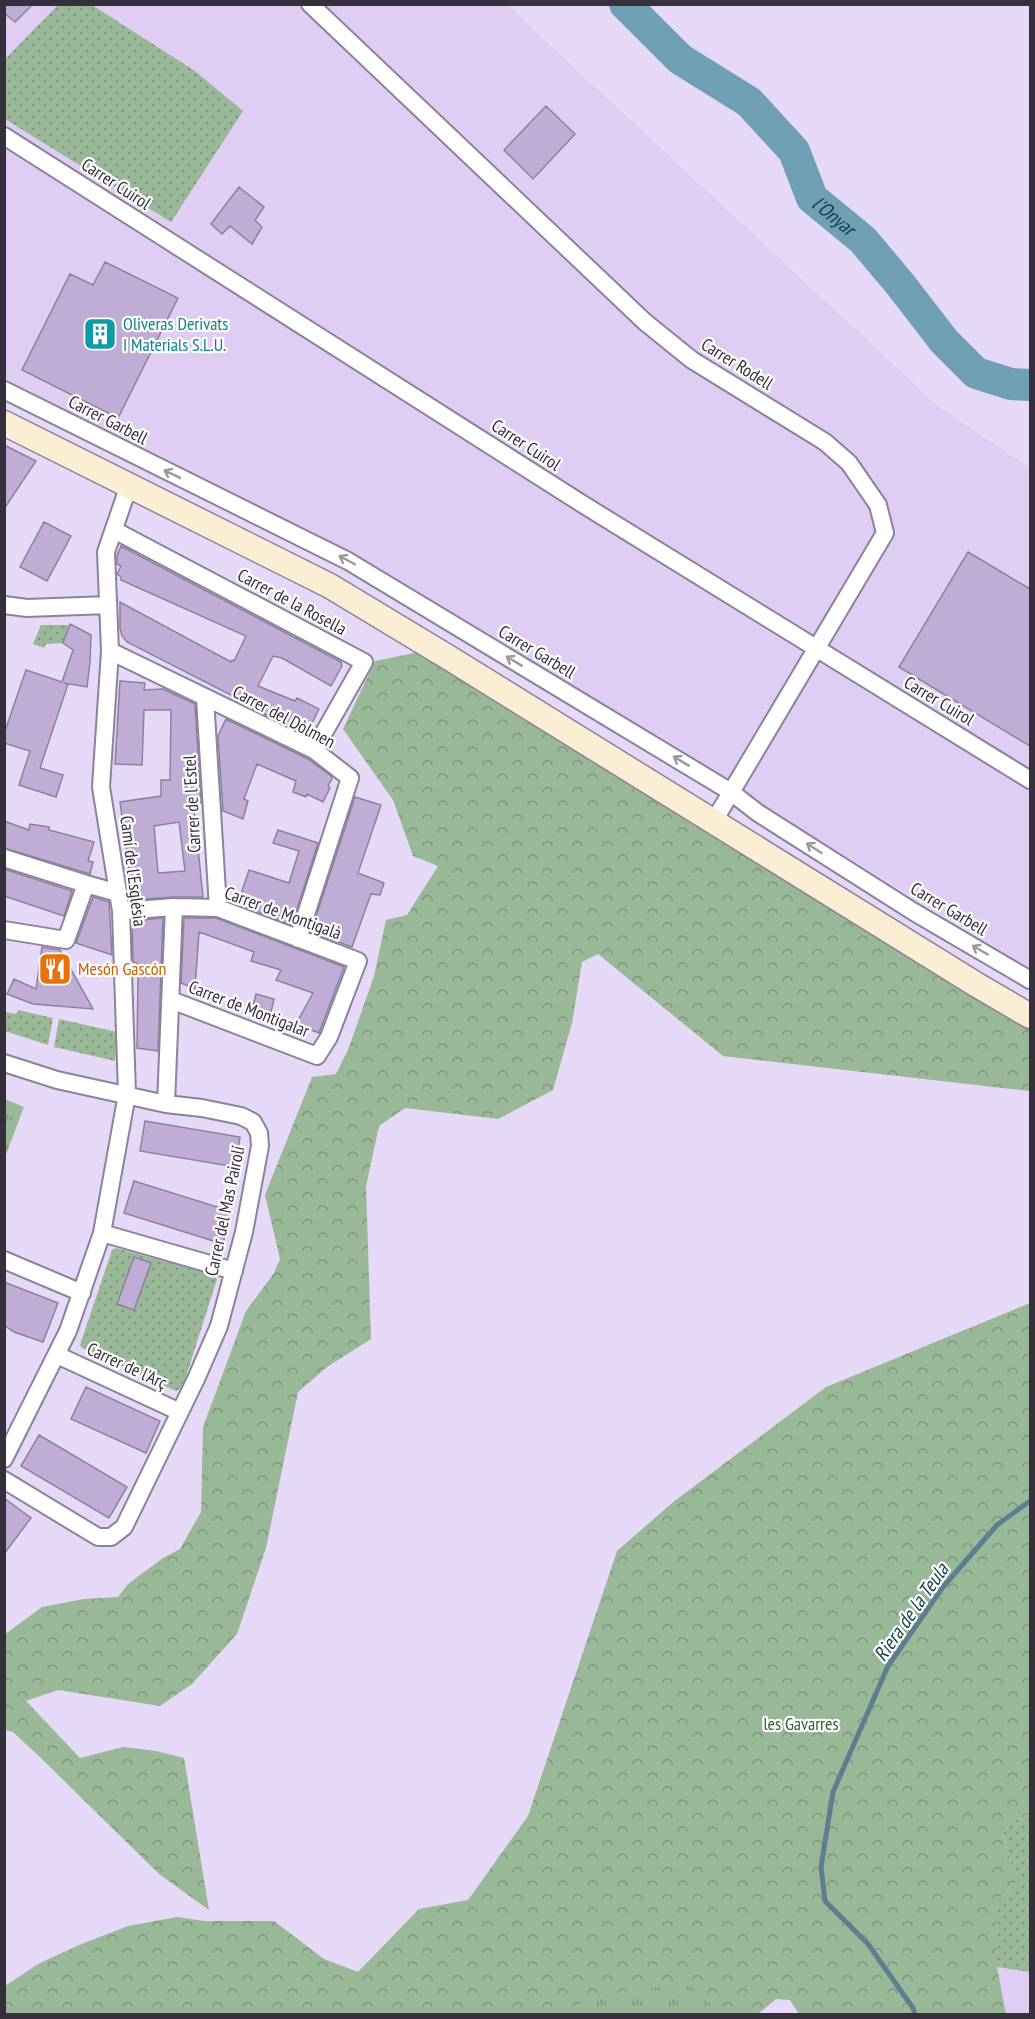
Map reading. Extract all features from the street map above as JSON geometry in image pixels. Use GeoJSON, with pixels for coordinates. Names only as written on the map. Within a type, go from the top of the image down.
{"type":"FeatureCollection","features":[{"type":"Feature","properties":{"kind":"main road"},"geometry":{"type":"LineString","coordinates":[[4,423],[330,586],[1030,1016]]}},
{"type":"Feature","properties":{"kind":"street","name":"Carrer Rodell"},"geometry":{"type":"LineString","coordinates":[[310,4],[645,322],[692,360],[825,442],[849,463],[878,505],[885,533],[714,821]]}},
{"type":"Feature","properties":{"kind":"street","name":"Carrer Cuirol"},"geometry":{"type":"LineString","coordinates":[[4,136],[584,505],[1030,780]]}},
{"type":"Feature","properties":{"kind":"street","name":"Carrer Garbell"},"geometry":{"type":"LineString","coordinates":[[4,390],[348,561],[731,792],[758,813],[914,912],[1030,980]]}},
{"type":"Feature","properties":{"kind":"street","name":"Camí de l'Església"},"geometry":{"type":"LineString","coordinates":[[4,1460],[57,1355],[82,1293],[102,1233],[128,1094],[121,911],[102,787],[110,651],[106,552],[129,485]]}},
{"type":"Feature","properties":{"kind":"street","name":"Carrer de la Rosella"},"geometry":{"type":"LineString","coordinates":[[114,530],[364,662],[314,750]]}},
{"type":"Feature","properties":{"kind":"street"},"geometry":{"type":"LineString","coordinates":[[4,605],[27,608],[108,605]]}},
{"type":"Feature","properties":{"kind":"street","name":"Carrer del Dòlmen"},"geometry":{"type":"LineString","coordinates":[[110,651],[314,750],[350,778],[298,939]]}},
{"type":"Feature","properties":{"kind":"street","name":"Carrer de l'Estel"},"geometry":{"type":"LineString","coordinates":[[206,698],[218,908]]}},
{"type":"Feature","properties":{"kind":"street"},"geometry":{"type":"LineString","coordinates":[[4,858],[118,893]]}},
{"type":"Feature","properties":{"kind":"street"},"geometry":{"type":"LineString","coordinates":[[4,930],[66,940],[86,885]]}},
{"type":"Feature","properties":{"kind":"street"},"geometry":{"type":"LineString","coordinates":[[166,1104],[174,907]]}},
{"type":"Feature","properties":{"kind":"street","name":"Carrer de Montigalà"},"geometry":{"type":"LineString","coordinates":[[121,911],[174,907],[218,908],[358,962]]}},
{"type":"Feature","properties":{"kind":"street","name":"Carrer de Montigalar"},"geometry":{"type":"LineString","coordinates":[[171,1000],[317,1056],[329,1037],[358,962]]}},
{"type":"Feature","properties":{"kind":"street","name":"Carrer del Mas Pairolí"},"geometry":{"type":"LineString","coordinates":[[4,1063],[57,1080],[166,1104],[241,1116],[253,1122],[259,1133],[260,1146],[244,1232],[219,1326],[124,1527],[111,1537],[98,1537],[4,1480]]}},
{"type":"Feature","properties":{"kind":"street"},"geometry":{"type":"LineString","coordinates":[[102,1233],[234,1271]]}},
{"type":"Feature","properties":{"kind":"street"},"geometry":{"type":"LineString","coordinates":[[4,1260],[82,1293]]}},
{"type":"Feature","properties":{"kind":"street","name":"Carrer de l'Arç"},"geometry":{"type":"LineString","coordinates":[[57,1355],[180,1412]]}},
{"type":"Feature","properties":{"kind":"shaded area"},"geometry":{"type":"Polygon","coordinates":[[[4,5],[507,5],[939,407],[1030,468],[1030,968],[351,555],[5,382],[4,5]]]}},
{"type":"Feature","properties":{"kind":"shaded area"},"geometry":{"type":"Polygon","coordinates":[[[997,1967],[1030,1972],[1030,2014],[1006,2014],[997,1967]]]}},
{"type":"Feature","properties":{"kind":"green space"},"geometry":{"type":"Polygon","coordinates":[[[58,5],[92,5],[195,71],[243,111],[171,222],[5,119],[5,59],[58,5]]]}},
{"type":"Feature","properties":{"kind":"green space"},"geometry":{"type":"Polygon","coordinates":[[[41,625],[69,625],[63,643],[46,644],[44,648],[33,644],[41,625]]]}},
{"type":"Feature","properties":{"kind":"green space"},"geometry":{"type":"Polygon","coordinates":[[[434,649],[1030,1024],[1030,1091],[723,1056],[598,954],[582,962],[572,1023],[553,1090],[498,1119],[405,1108],[379,1126],[366,1186],[371,1339],[327,1367],[298,1392],[266,1548],[237,1634],[192,1684],[160,1706],[58,1690],[26,1701],[80,1758],[123,1747],[156,1751],[184,1758],[209,1910],[159,1874],[41,1758],[13,1732],[5,1730],[4,1635],[42,1607],[84,1599],[118,1597],[128,1584],[163,1558],[180,1549],[201,1512],[203,1427],[246,1311],[274,1273],[280,1259],[265,1195],[312,1077],[336,1074],[348,1050],[374,976],[386,920],[407,915],[438,866],[413,856],[393,800],[343,729],[375,661],[434,649]]]}},
{"type":"Feature","properties":{"kind":"green space"},"geometry":{"type":"Polygon","coordinates":[[[18,1010],[53,1018],[48,1045],[5,1031],[5,1012],[16,1014],[18,1010]]]}},
{"type":"Feature","properties":{"kind":"green space"},"geometry":{"type":"Polygon","coordinates":[[[59,1019],[117,1032],[115,1061],[54,1047],[59,1019]]]}},
{"type":"Feature","properties":{"kind":"green space"},"geometry":{"type":"Polygon","coordinates":[[[5,1099],[24,1107],[5,1157],[5,1099]]]}},
{"type":"Feature","properties":{"kind":"green space"},"geometry":{"type":"Polygon","coordinates":[[[116,1248],[213,1275],[217,1279],[184,1383],[176,1391],[82,1348],[80,1345],[112,1250],[116,1248]]]}},
{"type":"Feature","properties":{"kind":"green space","name":"les Gavarres"},"geometry":{"type":"Polygon","coordinates":[[[1030,1303],[1030,1811],[1026,1816],[1011,1822],[1003,1834],[1012,1867],[1020,1879],[997,1901],[997,1967],[1006,2014],[799,2014],[790,2000],[776,1999],[758,2014],[5,2014],[5,1986],[38,1964],[128,1926],[177,1917],[205,1921],[274,1921],[324,1959],[358,1972],[419,1909],[468,1900],[528,1816],[617,1551],[672,1503],[826,1387],[1030,1303]]]}},
{"type":"Feature","properties":{"kind":"green space"},"geometry":{"type":"Polygon","coordinates":[[[1030,1811],[1030,1972],[997,1967],[997,1901],[1011,1888],[1012,1867],[1003,1834],[1011,1822],[1026,1816],[1030,1811]]]}},
{"type":"Feature","properties":{"kind":"green space"},"geometry":{"type":"Polygon","coordinates":[[[691,1986],[722,2014],[555,2014],[603,1995],[648,1988],[691,1986]]]}},
{"type":"Feature","properties":{"kind":"building"},"geometry":{"type":"Polygon","coordinates":[[[4,4],[33,4],[15,22],[4,13],[4,4]]]}},
{"type":"Feature","properties":{"kind":"building"},"geometry":{"type":"Polygon","coordinates":[[[546,106],[575,134],[533,179],[504,150],[546,106]]]}},
{"type":"Feature","properties":{"kind":"building"},"geometry":{"type":"Polygon","coordinates":[[[239,187],[264,207],[255,220],[262,227],[252,244],[230,226],[222,234],[211,224],[239,187]]]}},
{"type":"Feature","properties":{"kind":"building","name":"Oliveras Derivats I Materials S.L.U."},"geometry":{"type":"Polygon","coordinates":[[[105,262],[178,298],[118,418],[22,370],[70,274],[93,285],[105,262]]]}},
{"type":"Feature","properties":{"kind":"building"},"geometry":{"type":"Polygon","coordinates":[[[4,445],[36,461],[4,509],[4,445]]]}},
{"type":"Feature","properties":{"kind":"building"},"geometry":{"type":"Polygon","coordinates":[[[44,522],[71,536],[47,581],[20,567],[44,522]]]}},
{"type":"Feature","properties":{"kind":"building"},"geometry":{"type":"Polygon","coordinates":[[[121,546],[341,662],[342,666],[331,686],[282,658],[273,656],[258,686],[295,701],[297,698],[319,709],[310,727],[301,732],[127,642],[120,628],[120,602],[231,662],[234,661],[246,636],[121,580],[117,574],[121,566],[117,564],[117,556],[121,546]]]}},
{"type":"Feature","properties":{"kind":"building"},"geometry":{"type":"Polygon","coordinates":[[[968,552],[1030,589],[1030,746],[899,667],[968,552]]]}},
{"type":"Feature","properties":{"kind":"building"},"geometry":{"type":"Polygon","coordinates":[[[70,624],[91,635],[90,662],[87,687],[64,683],[68,684],[40,768],[63,775],[56,797],[19,785],[30,751],[4,743],[4,734],[26,670],[62,682],[73,650],[63,643],[70,624]]]}},
{"type":"Feature","properties":{"kind":"building"},"geometry":{"type":"Polygon","coordinates":[[[120,681],[145,683],[144,690],[163,689],[195,704],[201,803],[193,800],[203,897],[133,900],[120,802],[161,796],[161,780],[170,780],[171,710],[144,710],[142,765],[115,764],[120,681]],[[179,822],[154,826],[158,873],[185,871],[179,822]]]}},
{"type":"Feature","properties":{"kind":"building"},"geometry":{"type":"Polygon","coordinates":[[[226,719],[308,759],[331,776],[332,779],[328,786],[330,788],[323,802],[307,794],[306,797],[293,792],[296,781],[257,764],[244,799],[248,801],[243,819],[223,811],[218,736],[226,719]]]}},
{"type":"Feature","properties":{"kind":"building"},"geometry":{"type":"Polygon","coordinates":[[[355,797],[381,805],[358,873],[384,883],[380,895],[371,894],[352,947],[311,932],[355,797]]]}},
{"type":"Feature","properties":{"kind":"building"},"geometry":{"type":"Polygon","coordinates":[[[4,821],[29,830],[30,824],[49,827],[49,830],[94,842],[88,861],[93,862],[90,874],[4,848],[4,821]]]}},
{"type":"Feature","properties":{"kind":"building"},"geometry":{"type":"Polygon","coordinates":[[[278,830],[318,843],[292,925],[242,906],[245,897],[241,894],[249,870],[289,883],[299,851],[273,843],[278,830]]]}},
{"type":"Feature","properties":{"kind":"building"},"geometry":{"type":"Polygon","coordinates":[[[4,869],[72,891],[64,916],[4,896],[4,869]]]}},
{"type":"Feature","properties":{"kind":"building"},"geometry":{"type":"Polygon","coordinates":[[[93,897],[109,902],[112,955],[76,943],[93,897]]]}},
{"type":"Feature","properties":{"kind":"building"},"geometry":{"type":"Polygon","coordinates":[[[163,918],[158,1051],[137,1048],[138,976],[137,963],[133,962],[132,921],[163,918]]]}},
{"type":"Feature","properties":{"kind":"building"},"geometry":{"type":"Polygon","coordinates":[[[184,918],[216,918],[344,967],[319,1033],[296,1024],[313,993],[276,980],[281,970],[251,961],[254,952],[227,942],[199,932],[195,989],[181,983],[184,918]]]}},
{"type":"Feature","properties":{"kind":"building","name":"Mesón Gascón"},"geometry":{"type":"Polygon","coordinates":[[[42,947],[60,950],[93,1009],[33,1004],[7,994],[14,979],[36,989],[42,947]]]}},
{"type":"Feature","properties":{"kind":"building"},"geometry":{"type":"Polygon","coordinates":[[[256,994],[274,999],[270,1016],[252,1010],[256,994]]]}},
{"type":"Feature","properties":{"kind":"building"},"geometry":{"type":"Polygon","coordinates":[[[145,1121],[240,1137],[235,1167],[140,1151],[145,1121]]]}},
{"type":"Feature","properties":{"kind":"building"},"geometry":{"type":"Polygon","coordinates":[[[134,1181],[230,1211],[223,1244],[124,1213],[134,1181]]]}},
{"type":"Feature","properties":{"kind":"building"},"geometry":{"type":"Polygon","coordinates":[[[134,1257],[151,1263],[134,1310],[117,1304],[134,1257]]]}},
{"type":"Feature","properties":{"kind":"building"},"geometry":{"type":"Polygon","coordinates":[[[4,1282],[58,1303],[43,1342],[14,1332],[4,1325],[4,1282]]]}},
{"type":"Feature","properties":{"kind":"building"},"geometry":{"type":"Polygon","coordinates":[[[86,1387],[160,1421],[146,1453],[71,1419],[86,1387]]]}},
{"type":"Feature","properties":{"kind":"building"},"geometry":{"type":"Polygon","coordinates":[[[39,1435],[127,1487],[109,1518],[21,1466],[39,1435]]]}},
{"type":"Feature","properties":{"kind":"building"},"geometry":{"type":"Polygon","coordinates":[[[4,1498],[31,1518],[4,1554],[4,1498]]]}},
{"type":"Feature","properties":{"kind":"waterway","name":"l'Onyar"},"geometry":{"type":"LineString","coordinates":[[625,4],[680,59],[749,102],[794,151],[812,198],[863,240],[944,341],[976,373],[1011,384],[1030,385]]}},
{"type":"Feature","properties":{"kind":"waterway","name":"Riera de la Teula"},"geometry":{"type":"LineString","coordinates":[[915,2014],[868,1944],[825,1901],[821,1867],[833,1792],[888,1666],[943,1587],[997,1525],[1030,1501]]}},
{"type":"Feature","properties":{"kind":"place","name":"Oliveras Derivats I Materials S.L.U."},"geometry":{"type":"Point","coordinates":[100,334]}},
{"type":"Feature","properties":{"kind":"place","name":"Mesón Gascón"},"geometry":{"type":"Point","coordinates":[55,969]}}]}
